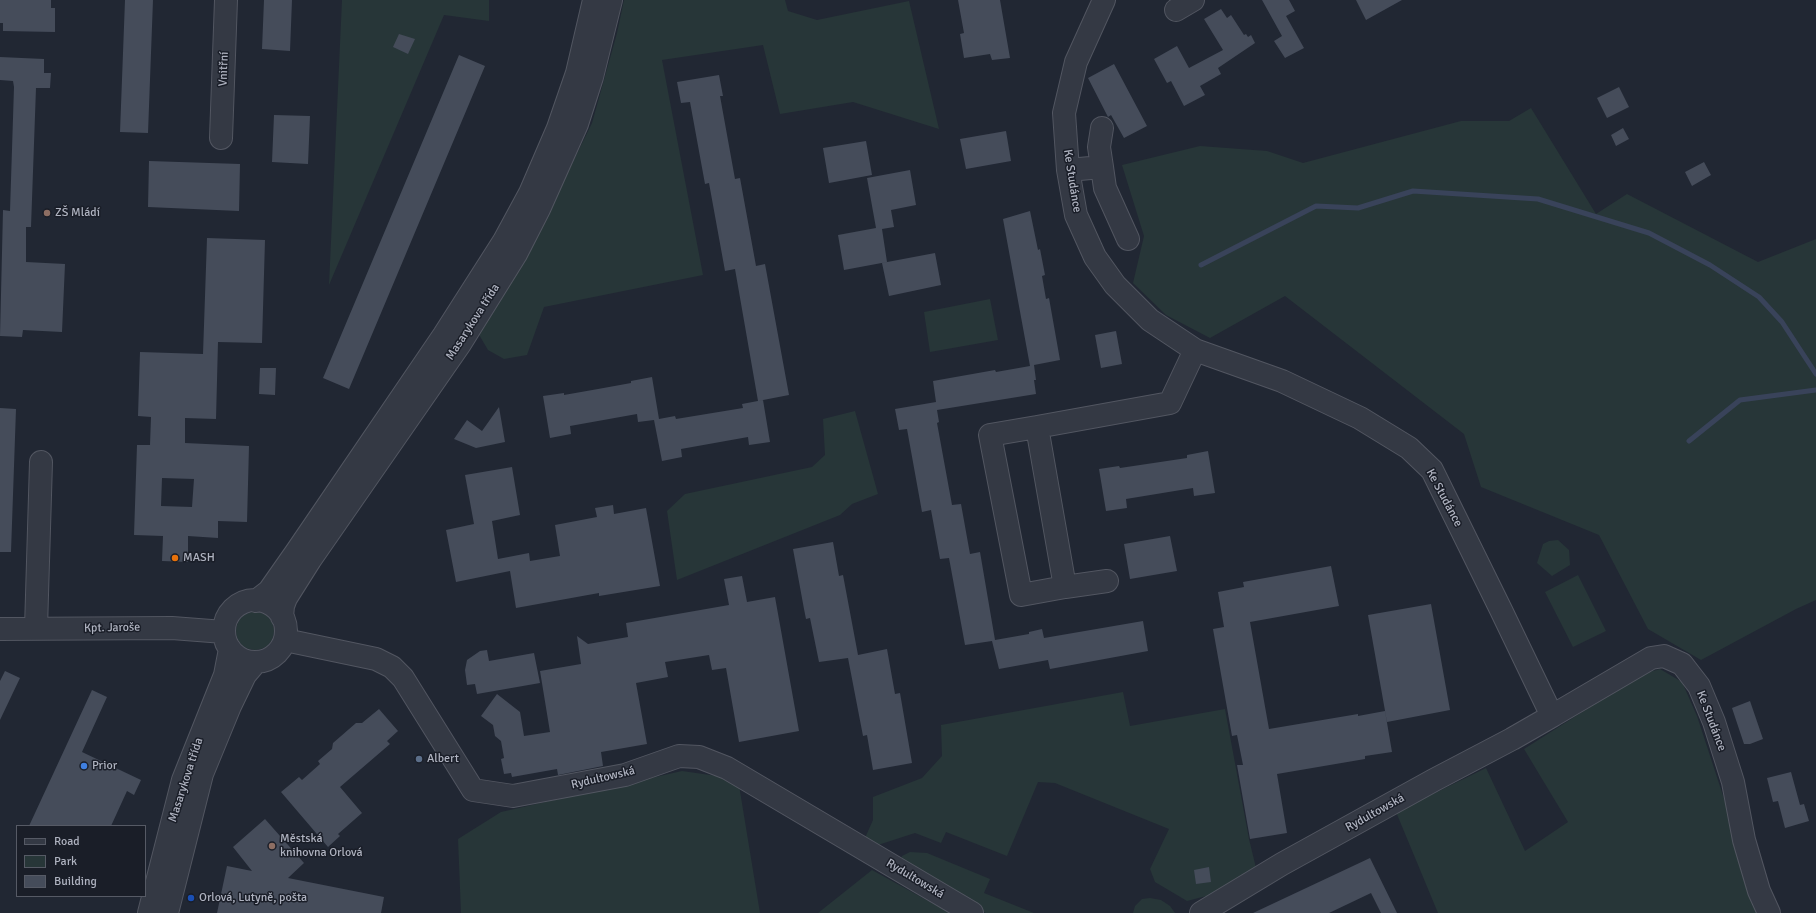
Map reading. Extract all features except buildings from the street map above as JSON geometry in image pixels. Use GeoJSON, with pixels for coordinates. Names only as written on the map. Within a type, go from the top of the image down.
{"type":"FeatureCollection","features":[{"type":"Feature","properties":{"kind":"street","name":"Vnitřní"},"geometry":{"type":"LineString","coordinates":[[222,138],[226,0]]}},
{"type":"Feature","properties":{"kind":"street","name":"Masarykova třída"},"geometry":{"type":"LineString","coordinates":[[256,601],[269,591],[297,551],[444,335],[504,241],[530,193],[558,128],[582,52],[594,0]]}},
{"type":"Feature","properties":{"kind":"street","name":"Masarykova třída"},"geometry":{"type":"LineString","coordinates":[[282,617],[283,606],[286,598],[310,560],[460,344],[516,254],[542,203],[577,124],[592,77],[611,0]]}},
{"type":"Feature","properties":{"kind":"street","name":"Ke Studánce"},"geometry":{"type":"LineString","coordinates":[[1104,0],[1076,62],[1064,113],[1068,170],[1076,215],[1095,257],[1115,285],[1150,320],[1195,350],[1282,381],[1360,418],[1409,448],[1432,470],[1552,716],[1650,658],[1664,656],[1682,664],[1699,686],[1714,722],[1733,782],[1744,840],[1759,891],[1769,913]]}},
{"type":"Feature","properties":{"kind":"street"},"geometry":{"type":"LineString","coordinates":[[1102,128],[1099,147],[1105,188],[1128,239]]}},
{"type":"Feature","properties":{"kind":"street"},"geometry":{"type":"LineString","coordinates":[[1068,170],[1102,167]]}},
{"type":"Feature","properties":{"kind":"street"},"geometry":{"type":"LineString","coordinates":[[1107,581],[1021,595],[990,435],[1170,403],[1195,350]]}},
{"type":"Feature","properties":{"kind":"street"},"geometry":{"type":"LineString","coordinates":[[1037,427],[1065,588]]}},
{"type":"Feature","properties":{"kind":"street"},"geometry":{"type":"LineString","coordinates":[[36,628],[41,462]]}},
{"type":"Feature","properties":{"kind":"street"},"geometry":{"type":"LineString","coordinates":[[262,601],[273,606],[282,617],[286,632],[285,640],[273,656],[262,661],[256,662],[242,659],[227,641],[226,619],[234,608],[241,604],[262,601]]}},
{"type":"Feature","properties":{"kind":"street","name":"Kpt. Jaroše"},"geometry":{"type":"LineString","coordinates":[[0,629],[172,628],[227,641]]}},
{"type":"Feature","properties":{"kind":"street","name":"Rydultowská"},"geometry":{"type":"LineString","coordinates":[[285,640],[376,659],[392,667],[403,678],[473,790],[513,796],[625,775],[679,756],[699,757],[727,768],[972,913]]}},
{"type":"Feature","properties":{"kind":"street","name":"Masarykova třída"},"geometry":{"type":"LineString","coordinates":[[149,913],[185,774],[225,675],[227,641]]}},
{"type":"Feature","properties":{"kind":"street","name":"Masarykova třída"},"geometry":{"type":"LineString","coordinates":[[167,913],[202,774],[230,706],[245,675],[256,662]]}},
{"type":"Feature","properties":{"kind":"street","name":"Rydultowská"},"geometry":{"type":"LineString","coordinates":[[1201,913],[1282,864],[1552,716]]}},
{"type":"Feature","properties":{"kind":"green space"},"geometry":{"type":"Polygon","coordinates":[[[342,0],[489,0],[489,21],[444,15],[329,285],[342,0]]]}},
{"type":"Feature","properties":{"kind":"green space"},"geometry":{"type":"Polygon","coordinates":[[[624,0],[785,0],[788,11],[817,20],[909,1],[939,129],[853,102],[780,114],[763,45],[662,60],[703,275],[544,307],[527,355],[504,359],[488,350],[478,333],[535,239],[592,123],[617,33],[624,0]]]}},
{"type":"Feature","properties":{"kind":"green space"},"geometry":{"type":"Polygon","coordinates":[[[1531,108],[1596,214],[1627,194],[1758,262],[1816,239],[1816,600],[1796,609],[1701,660],[1648,629],[1599,535],[1481,487],[1464,434],[1285,296],[1210,338],[1166,315],[1133,283],[1144,236],[1122,165],[1200,146],[1267,151],[1303,163],[1461,121],[1509,121],[1531,108]]]}},
{"type":"Feature","properties":{"kind":"green space"},"geometry":{"type":"Polygon","coordinates":[[[990,299],[998,340],[930,352],[924,312],[990,299]]]}},
{"type":"Feature","properties":{"kind":"green space"},"geometry":{"type":"Polygon","coordinates":[[[855,411],[878,494],[852,504],[840,515],[677,580],[667,511],[685,494],[812,467],[825,455],[823,419],[855,411]]]}},
{"type":"Feature","properties":{"kind":"green space"},"geometry":{"type":"Polygon","coordinates":[[[1558,540],[1569,550],[1570,565],[1552,576],[1537,563],[1543,544],[1549,541],[1558,540]]]}},
{"type":"Feature","properties":{"kind":"green space"},"geometry":{"type":"Polygon","coordinates":[[[1578,575],[1606,631],[1573,647],[1545,592],[1578,575]]]}},
{"type":"Feature","properties":{"kind":"green space"},"geometry":{"type":"Polygon","coordinates":[[[251,612],[259,612],[266,615],[271,620],[274,631],[271,642],[266,647],[259,650],[251,650],[244,647],[239,642],[236,635],[236,627],[239,620],[244,615],[251,612]]]}},
{"type":"Feature","properties":{"kind":"green space"},"geometry":{"type":"Polygon","coordinates":[[[1660,669],[1682,682],[1697,716],[1732,823],[1743,875],[1760,913],[1438,913],[1396,812],[1486,768],[1525,851],[1568,822],[1524,749],[1642,674],[1660,669]]]}},
{"type":"Feature","properties":{"kind":"green space"},"geometry":{"type":"Polygon","coordinates":[[[1123,692],[1130,726],[1225,709],[1249,839],[1257,872],[1218,893],[1187,901],[1155,882],[1150,869],[1169,829],[1055,783],[1038,782],[1007,856],[946,832],[941,843],[915,833],[878,845],[865,838],[873,820],[873,797],[922,778],[942,756],[941,725],[1123,692]]]}},
{"type":"Feature","properties":{"kind":"green space"},"geometry":{"type":"Polygon","coordinates":[[[682,771],[738,779],[760,913],[461,913],[458,839],[501,812],[682,771]]]}},
{"type":"Feature","properties":{"kind":"green space"},"geometry":{"type":"Polygon","coordinates":[[[910,852],[927,853],[990,879],[984,893],[1034,913],[986,913],[904,870],[900,863],[902,856],[910,852]]]}},
{"type":"Feature","properties":{"kind":"green space"},"geometry":{"type":"Polygon","coordinates":[[[872,870],[950,913],[818,913],[872,870]]]}},
{"type":"Feature","properties":{"kind":"green space"},"geometry":{"type":"Polygon","coordinates":[[[1150,898],[1161,900],[1170,906],[1175,913],[1133,913],[1135,906],[1142,899],[1150,898]]]}},
{"type":"Feature","properties":{"kind":"waterway"},"geometry":{"type":"LineString","coordinates":[[1201,265],[1316,206],[1358,208],[1413,191],[1538,199],[1649,233],[1710,265],[1759,297],[1782,322],[1816,374]]}},
{"type":"Feature","properties":{"kind":"waterway"},"geometry":{"type":"LineString","coordinates":[[1689,441],[1740,400],[1816,390]]}},
{"type":"Feature","properties":{"kind":"place","name":"ZŠ Mládí"},"geometry":{"type":"Point","coordinates":[47,213]}},
{"type":"Feature","properties":{"kind":"place","name":"MASH"},"geometry":{"type":"Point","coordinates":[175,558]}},
{"type":"Feature","properties":{"kind":"place","name":"Albert"},"geometry":{"type":"Point","coordinates":[419,759]}},
{"type":"Feature","properties":{"kind":"place","name":"Prior"},"geometry":{"type":"Point","coordinates":[84,766]}},
{"type":"Feature","properties":{"kind":"place","name":"Městská knihovna Orlová"},"geometry":{"type":"Point","coordinates":[272,846]}},
{"type":"Feature","properties":{"kind":"place","name":"Orlová, Lutyně, pošta"},"geometry":{"type":"Point","coordinates":[191,898]}}]}
